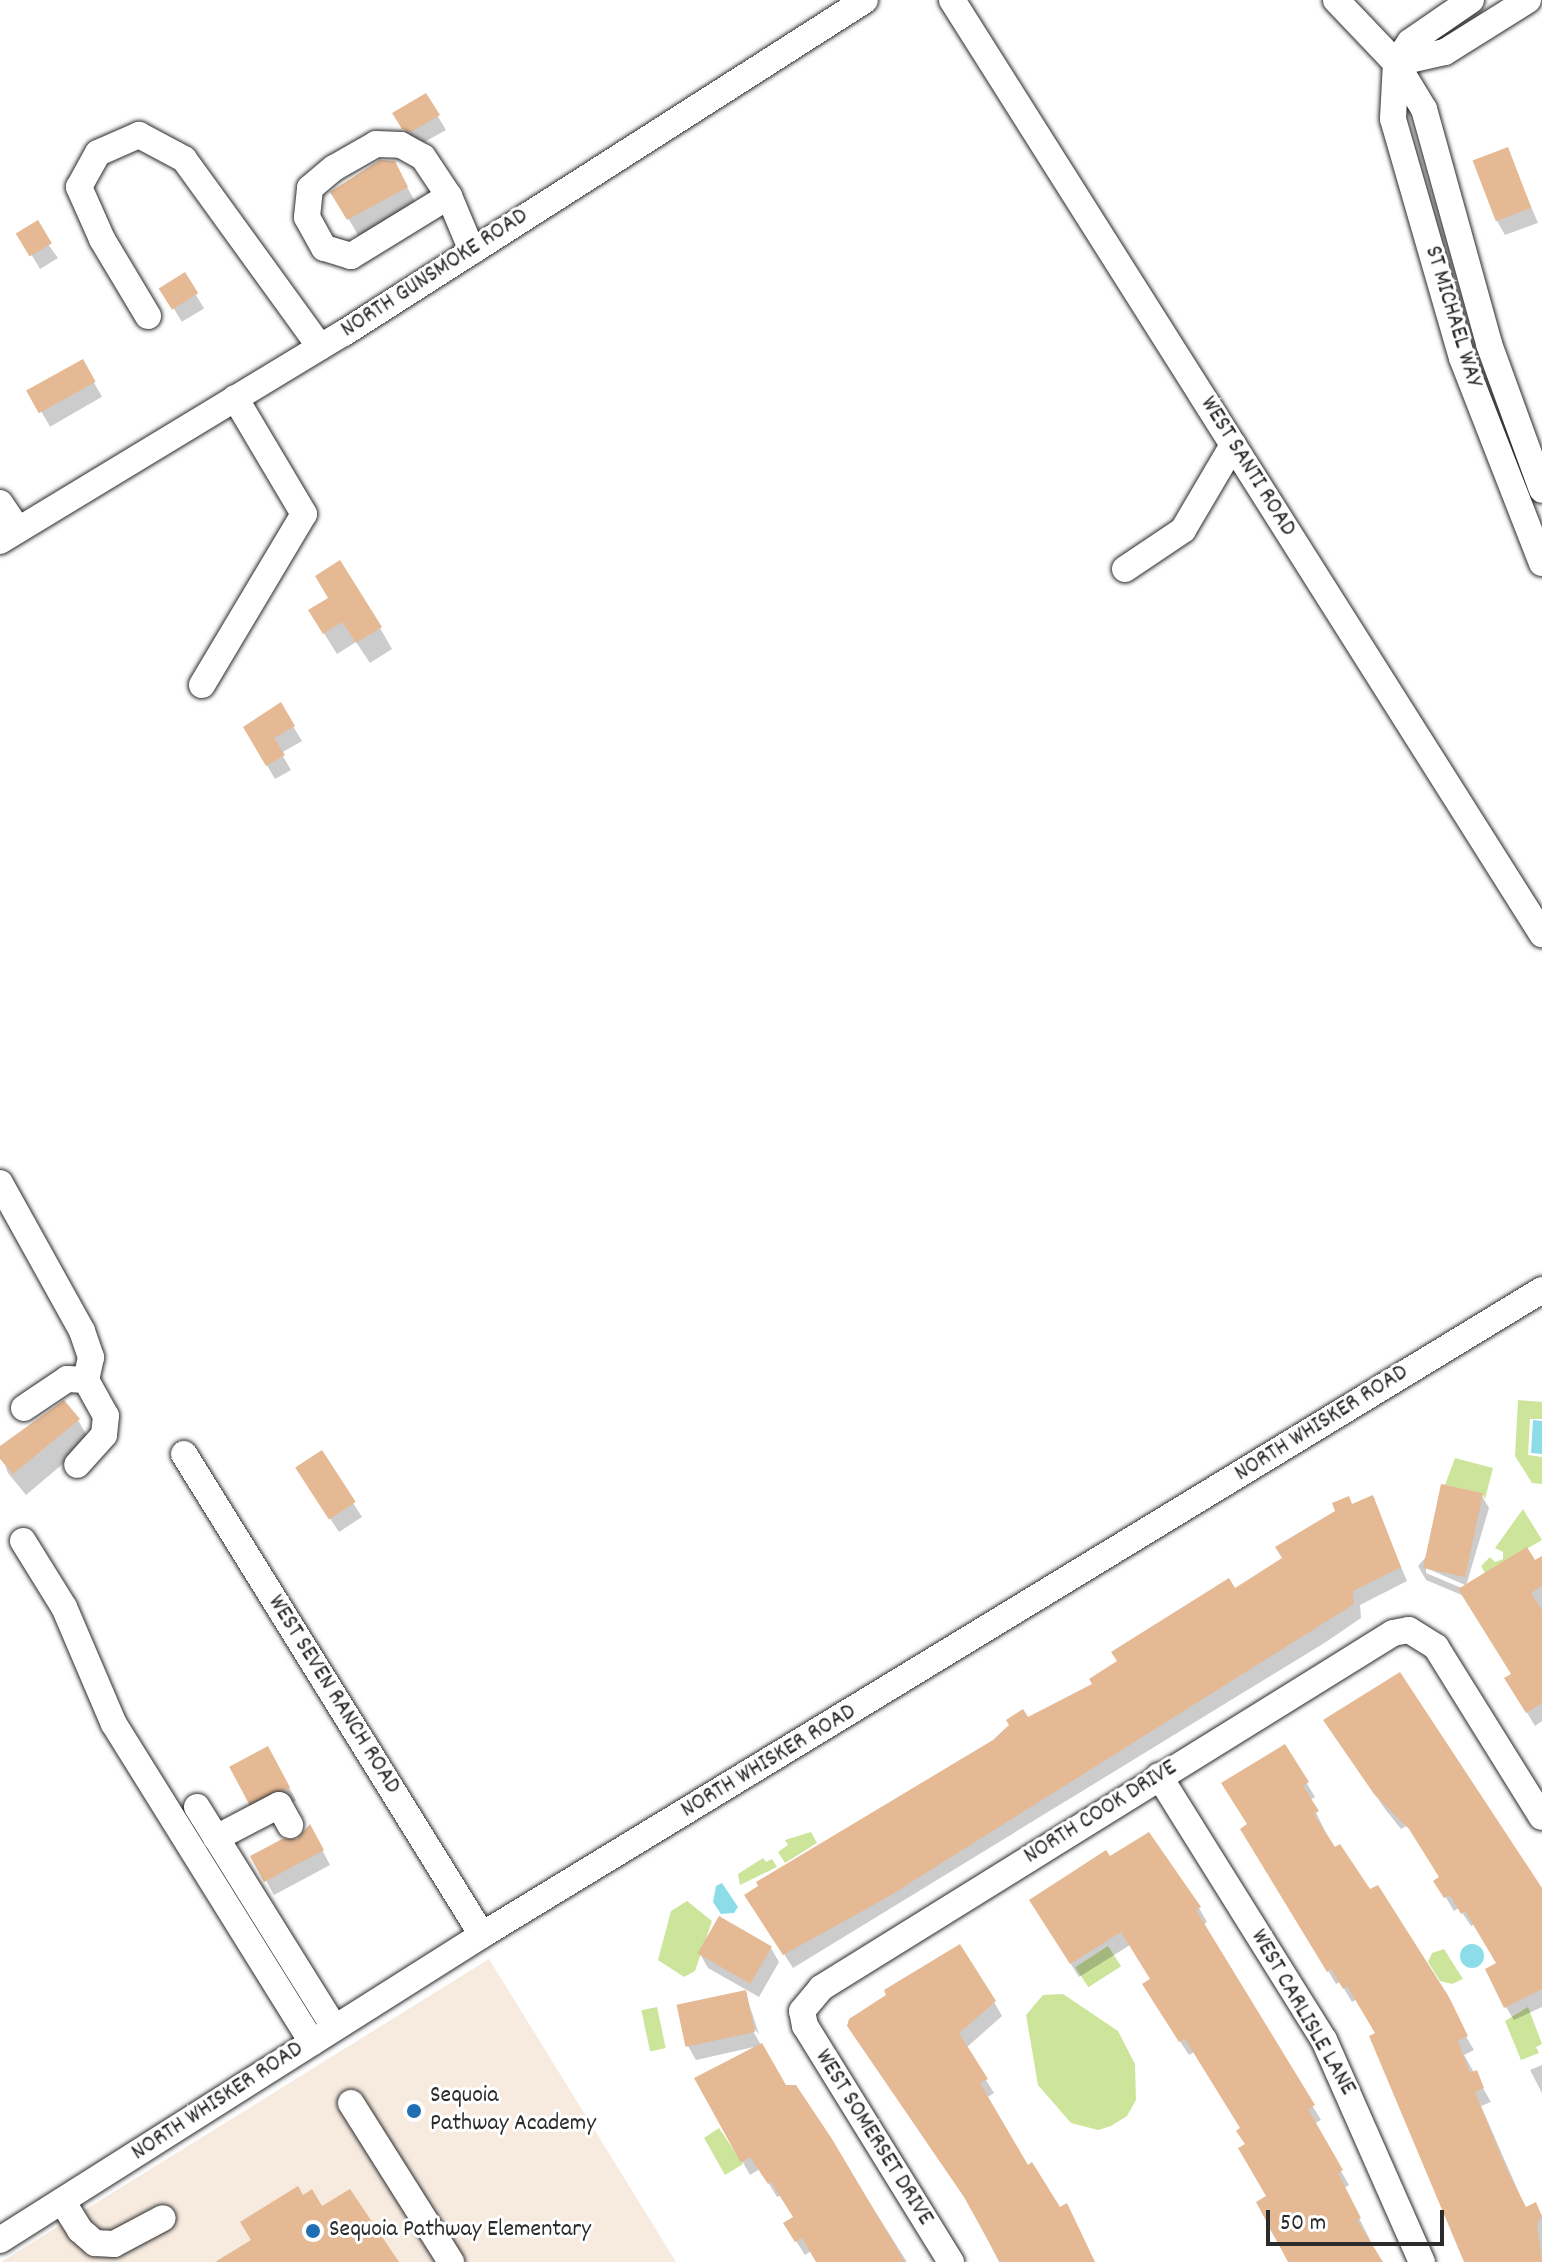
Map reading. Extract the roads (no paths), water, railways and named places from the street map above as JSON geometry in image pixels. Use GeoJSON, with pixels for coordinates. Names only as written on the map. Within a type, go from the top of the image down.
{"type":"FeatureCollection","features":[{"type":"Feature","properties":{"kind":"street","name":"NORTH GUNSMOKE ROAD"},"geometry":{"type":"LineString","coordinates":[[9,535],[320,347],[865,0]]}},
{"type":"Feature","properties":{"kind":"street","name":"WEST SANTI ROAD"},"geometry":{"type":"LineString","coordinates":[[952,0],[1542,934]]}},
{"type":"Feature","properties":{"kind":"street","name":"ST MICHAEL WAY"},"geometry":{"type":"LineString","coordinates":[[1336,0],[1396,63],[1424,109],[1481,321],[1542,490]]}},
{"type":"Feature","properties":{"kind":"street"},"geometry":{"type":"LineString","coordinates":[[1396,63],[1410,42],[1471,0]]}},
{"type":"Feature","properties":{"kind":"street"},"geometry":{"type":"LineString","coordinates":[[1396,63],[1445,52],[1528,0]]}},
{"type":"Feature","properties":{"kind":"street","name":"ST MICHAEL WAY"},"geometry":{"type":"LineString","coordinates":[[1396,63],[1393,119],[1454,330],[1542,563]]}},
{"type":"Feature","properties":{"kind":"street"},"geometry":{"type":"LineString","coordinates":[[148,316],[102,239],[79,187],[98,153],[139,135],[184,159],[320,347]]}},
{"type":"Feature","properties":{"kind":"street"},"geometry":{"type":"LineString","coordinates":[[449,196],[351,256],[324,248],[307,217],[310,188],[376,144],[401,145],[423,157],[449,196],[472,251]]}},
{"type":"Feature","properties":{"kind":"street"},"geometry":{"type":"LineString","coordinates":[[1454,330],[1481,321]]}},
{"type":"Feature","properties":{"kind":"street"},"geometry":{"type":"LineString","coordinates":[[202,685],[304,514],[235,398]]}},
{"type":"Feature","properties":{"kind":"street"},"geometry":{"type":"LineString","coordinates":[[1125,569],[1183,530],[1233,445]]}},
{"type":"Feature","properties":{"kind":"street"},"geometry":{"type":"LineString","coordinates":[[0,503],[9,535]]}},
{"type":"Feature","properties":{"kind":"street"},"geometry":{"type":"LineString","coordinates":[[0,1183],[82,1331],[91,1357],[86,1380],[106,1416],[104,1435],[77,1465]]}},
{"type":"Feature","properties":{"kind":"street","name":"NORTH WHISKER ROAD"},"geometry":{"type":"LineString","coordinates":[[0,2240],[482,1935],[1542,1290]]}},
{"type":"Feature","properties":{"kind":"street"},"geometry":{"type":"LineString","coordinates":[[24,1408],[67,1379],[86,1380]]}},
{"type":"Feature","properties":{"kind":"street","name":"WEST SEVEN RANCH ROAD"},"geometry":{"type":"LineString","coordinates":[[184,1454],[482,1935]]}},
{"type":"Feature","properties":{"kind":"street"},"geometry":{"type":"LineString","coordinates":[[23,1541],[64,1607],[114,1724],[312,2042]]}},
{"type":"Feature","properties":{"kind":"street","name":"NORTH COOK DRIVE"},"geometry":{"type":"LineString","coordinates":[[802,2011],[821,1988],[1380,1639],[1409,1630],[1436,1647],[1541,1813]]}},
{"type":"Feature","properties":{"kind":"street","name":"WEST CARLISLE LANE"},"geometry":{"type":"LineString","coordinates":[[1159,1776],[1324,2040],[1422,2262]]}},
{"type":"Feature","properties":{"kind":"street"},"geometry":{"type":"LineString","coordinates":[[216,1838],[279,1805],[290,1825]]}},
{"type":"Feature","properties":{"kind":"street"},"geometry":{"type":"LineString","coordinates":[[197,1807],[334,2027]]}},
{"type":"Feature","properties":{"kind":"street","name":"WEST SOMERSET DRIVE"},"geometry":{"type":"LineString","coordinates":[[802,2011],[813,2042],[951,2262]]}},
{"type":"Feature","properties":{"kind":"street"},"geometry":{"type":"LineString","coordinates":[[351,2103],[451,2262]]}},
{"type":"Feature","properties":{"kind":"street"},"geometry":{"type":"LineString","coordinates":[[62,2201],[80,2230],[95,2243],[114,2244],[163,2218]]}},
{"type":"Feature","properties":{"kind":"water"},"geometry":{"type":"Polygon","coordinates":[[[1533,1420],[1542,1421],[1542,1454],[1531,1453],[1533,1420]]]}},
{"type":"Feature","properties":{"kind":"water"},"geometry":{"type":"Polygon","coordinates":[[[722,1883],[738,1907],[734,1913],[721,1914],[713,1902],[716,1886],[722,1883]]]}},
{"type":"Feature","properties":{"kind":"water"},"geometry":{"type":"Polygon","coordinates":[[[1472,1944],[1483,1951],[1484,1956],[1477,1967],[1472,1968],[1461,1961],[1460,1956],[1467,1945],[1472,1944]]]}},
{"type":"Feature","properties":{"kind":"place","name":"Sequoia Pathway Academy"},"geometry":{"type":"Point","coordinates":[414,2111]}},
{"type":"Feature","properties":{"kind":"place","name":"Sequoia Pathway Elementary"},"geometry":{"type":"Point","coordinates":[313,2231]}}]}
